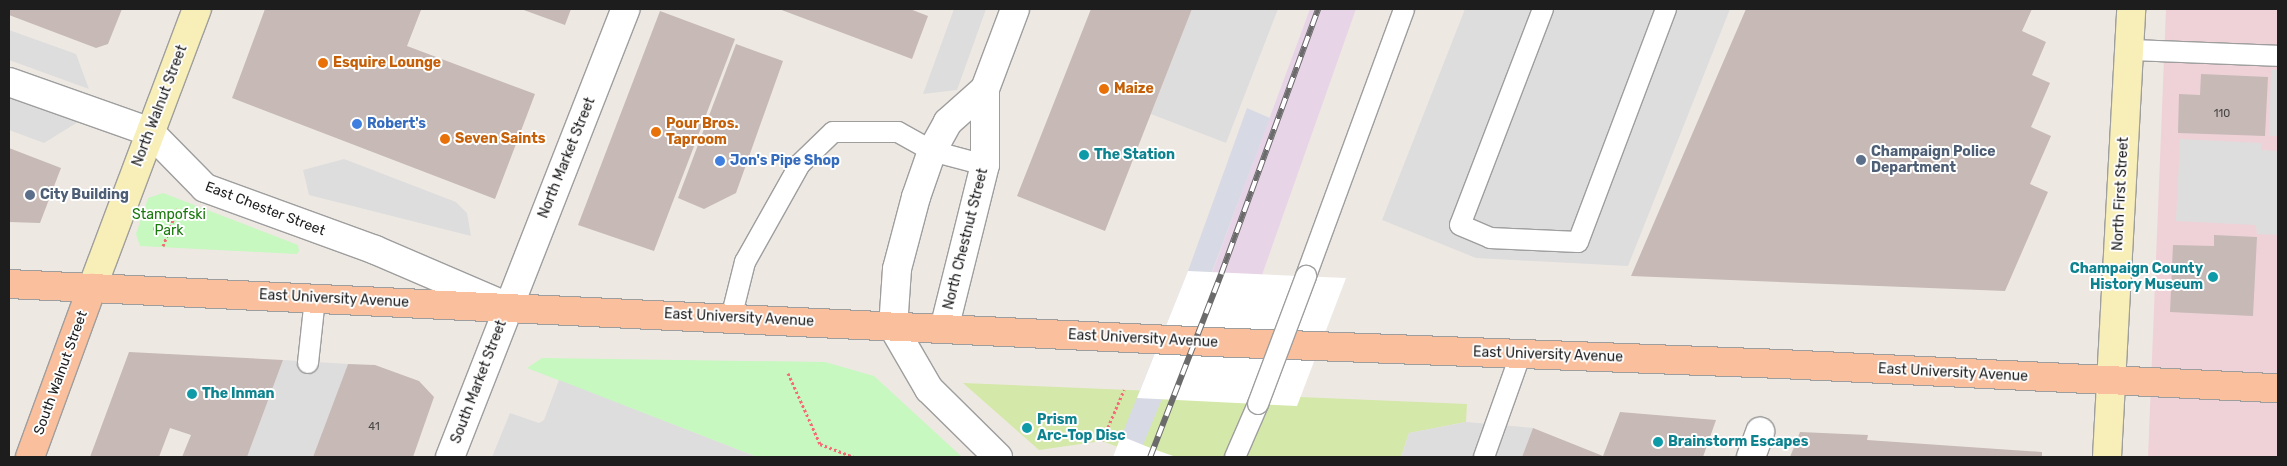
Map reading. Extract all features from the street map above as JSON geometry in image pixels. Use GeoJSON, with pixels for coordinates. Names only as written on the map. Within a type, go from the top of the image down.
{"type":"FeatureCollection","features":[{"type":"Feature","properties":{"kind":"main road","name":"East University Avenue"},"geometry":{"type":"LineString","coordinates":[[9,284],[893,327],[1521,353],[2278,388]]}},
{"type":"Feature","properties":{"kind":"main road","name":"South Walnut Street"},"geometry":{"type":"LineString","coordinates":[[30,457],[92,288]]}},
{"type":"Feature","properties":{"kind":"street","name":"North Walnut Street"},"geometry":{"type":"LineString","coordinates":[[92,288],[197,9]]}},
{"type":"Feature","properties":{"kind":"street","name":"North Market Street"},"geometry":{"type":"LineString","coordinates":[[508,307],[626,9]]}},
{"type":"Feature","properties":{"kind":"street","name":"North Chestnut Street"},"geometry":{"type":"LineString","coordinates":[[944,329],[985,164],[985,89],[1015,9]]}},
{"type":"Feature","properties":{"kind":"street","name":"North First Street"},"geometry":{"type":"LineString","coordinates":[[2107,457],[2131,9]]}},
{"type":"Feature","properties":{"kind":"street","name":"East Chester Street"},"geometry":{"type":"LineString","coordinates":[[9,82],[150,132],[205,188],[375,250],[508,307]]}},
{"type":"Feature","properties":{"kind":"street","name":"North Chestnut Street"},"geometry":{"type":"LineString","coordinates":[[893,327],[897,270],[916,197],[932,151],[948,122],[985,89]]}},
{"type":"Feature","properties":{"kind":"street","name":"South Market Street"},"geometry":{"type":"LineString","coordinates":[[450,457],[508,307]]}},
{"type":"Feature","properties":{"kind":"street"},"geometry":{"type":"LineString","coordinates":[[893,327],[929,389],[998,457]]}},
{"type":"Feature","properties":{"kind":"street"},"geometry":{"type":"LineString","coordinates":[[1751,457],[1760,432]]}},
{"type":"Feature","properties":{"kind":"lane"},"geometry":{"type":"LineString","coordinates":[[1235,457],[1258,404],[1404,9]]}},
{"type":"Feature","properties":{"kind":"lane"},"geometry":{"type":"LineString","coordinates":[[1544,9],[1460,225],[1490,238],[1578,242],[1666,9]]}},
{"type":"Feature","properties":{"kind":"lane"},"geometry":{"type":"LineString","coordinates":[[2130,50],[2278,56]]}},
{"type":"Feature","properties":{"kind":"lane"},"geometry":{"type":"LineString","coordinates":[[731,318],[745,262],[800,164],[833,132],[898,132],[932,151],[985,164]]}},
{"type":"Feature","properties":{"kind":"lane"},"geometry":{"type":"LineString","coordinates":[[308,363],[315,299]]}},
{"type":"Feature","properties":{"kind":"lane"},"geometry":{"type":"LineString","coordinates":[[1484,457],[1521,353]]}},
{"type":"Feature","properties":{"kind":"path"},"geometry":{"type":"LineString","coordinates":[[163,246],[179,204]]}},
{"type":"Feature","properties":{"kind":"path"},"geometry":{"type":"LineString","coordinates":[[788,373],[820,444],[854,457]]}},
{"type":"Feature","properties":{"kind":"path"},"geometry":{"type":"LineString","coordinates":[[1102,441],[1124,390]]}},
{"type":"Feature","properties":{"kind":"shaded area"},"geometry":{"type":"Polygon","coordinates":[[[954,9],[986,9],[957,90],[923,94],[954,9]]]}},
{"type":"Feature","properties":{"kind":"shaded area"},"geometry":{"type":"Polygon","coordinates":[[[1192,9],[1278,9],[1226,143],[1151,114],[1192,9]]]}},
{"type":"Feature","properties":{"kind":"shaded area"},"geometry":{"type":"Polygon","coordinates":[[[1310,9],[1356,9],[1262,275],[1212,273],[1310,9]]]}},
{"type":"Feature","properties":{"kind":"shaded area"},"geometry":{"type":"Polygon","coordinates":[[[1465,9],[1730,9],[1628,266],[1476,258],[1382,220],[1465,9]]]}},
{"type":"Feature","properties":{"kind":"shaded area"},"geometry":{"type":"Polygon","coordinates":[[[2166,9],[2278,9],[2278,457],[2148,457],[2166,9]]]}},
{"type":"Feature","properties":{"kind":"shaded area"},"geometry":{"type":"Polygon","coordinates":[[[9,30],[76,54],[89,89],[9,60],[9,30]]]}},
{"type":"Feature","properties":{"kind":"shaded area"},"geometry":{"type":"Polygon","coordinates":[[[2271,69],[2278,70],[2278,136],[2269,136],[2271,69]]]}},
{"type":"Feature","properties":{"kind":"shaded area"},"geometry":{"type":"Polygon","coordinates":[[[9,95],[78,122],[44,143],[9,130],[9,95]]]}},
{"type":"Feature","properties":{"kind":"shaded area"},"geometry":{"type":"Polygon","coordinates":[[[1247,108],[1270,118],[1186,341],[1138,457],[1113,457],[1188,271],[1247,108]]]}},
{"type":"Feature","properties":{"kind":"shaded area"},"geometry":{"type":"Polygon","coordinates":[[[2180,139],[2261,143],[2261,150],[2278,151],[2278,235],[2257,234],[2256,225],[2176,221],[2180,139]]]}},
{"type":"Feature","properties":{"kind":"shaded area"},"geometry":{"type":"Polygon","coordinates":[[[344,159],[456,202],[467,213],[471,236],[309,195],[303,170],[344,159]]]}},
{"type":"Feature","properties":{"kind":"shaded area"},"geometry":{"type":"Polygon","coordinates":[[[283,360],[348,364],[313,457],[247,457],[283,360]]]}},
{"type":"Feature","properties":{"kind":"shaded area"},"geometry":{"type":"Polygon","coordinates":[[[559,380],[757,457],[492,457],[510,413],[539,423],[544,420],[559,380]]]}},
{"type":"Feature","properties":{"kind":"shaded area"},"geometry":{"type":"Polygon","coordinates":[[[1466,422],[1533,428],[1522,457],[1401,457],[1409,433],[1466,422]]]}},
{"type":"Feature","properties":{"kind":"green space","name":"Stampofski Park"},"geometry":{"type":"Polygon","coordinates":[[[163,193],[298,245],[299,251],[297,254],[140,246],[136,234],[148,198],[163,193]]]}},
{"type":"Feature","properties":{"kind":"green space"},"geometry":{"type":"Polygon","coordinates":[[[542,358],[825,362],[874,376],[962,457],[757,457],[527,368],[542,358]]]}},
{"type":"Feature","properties":{"kind":"green space"},"geometry":{"type":"Polygon","coordinates":[[[963,383],[1467,404],[1466,422],[1409,433],[1401,457],[1145,457],[1102,441],[1039,450],[963,383]]]}},
{"type":"Feature","properties":{"kind":"pier"},"geometry":{"type":"Polygon","coordinates":[[[1188,271],[1346,278],[1297,406],[1137,398],[1188,271]]]}},
{"type":"Feature","properties":{"kind":"pier"},"geometry":{"type":"Polygon","coordinates":[[[1121,436],[1153,449],[1176,457],[1113,457],[1121,436]]]}},
{"type":"Feature","properties":{"kind":"building"},"geometry":{"type":"Polygon","coordinates":[[[9,9],[122,9],[108,44],[96,48],[9,15],[9,9]]]}},
{"type":"Feature","properties":{"kind":"building"},"geometry":{"type":"Polygon","coordinates":[[[265,9],[418,9],[421,10],[407,46],[535,94],[495,199],[232,98],[265,9]]]}},
{"type":"Feature","properties":{"kind":"building"},"geometry":{"type":"Polygon","coordinates":[[[521,9],[571,9],[565,25],[521,9]]]}},
{"type":"Feature","properties":{"kind":"building"},"geometry":{"type":"Polygon","coordinates":[[[779,9],[910,9],[928,16],[912,59],[779,9]]]}},
{"type":"Feature","properties":{"kind":"building","name":"The Station"},"geometry":{"type":"Polygon","coordinates":[[[1091,9],[1192,9],[1105,231],[1017,196],[1091,9]]]}},
{"type":"Feature","properties":{"kind":"building","name":"Champaign Police Department"},"geometry":{"type":"Polygon","coordinates":[[[1746,9],[2032,9],[2022,31],[2046,42],[2032,75],[2050,83],[2031,127],[2051,136],[2030,184],[2048,192],[2005,291],[1631,276],[1746,9]]]}},
{"type":"Feature","properties":{"kind":"building","name":"Pour Bros. Taproom"},"geometry":{"type":"Polygon","coordinates":[[[660,11],[735,39],[654,251],[578,225],[660,11]]]}},
{"type":"Feature","properties":{"kind":"building"},"geometry":{"type":"Polygon","coordinates":[[[736,44],[783,61],[736,193],[704,209],[678,198],[736,44]]]}},
{"type":"Feature","properties":{"kind":"building"},"geometry":{"type":"Polygon","coordinates":[[[2201,74],[2268,77],[2265,136],[2178,133],[2179,94],[2200,95],[2201,74]]]}},
{"type":"Feature","properties":{"kind":"building","name":"City Building"},"geometry":{"type":"Polygon","coordinates":[[[9,148],[61,168],[40,223],[9,222],[9,148]]]}},
{"type":"Feature","properties":{"kind":"building"},"geometry":{"type":"Polygon","coordinates":[[[2214,235],[2257,237],[2253,316],[2170,312],[2173,245],[2214,246],[2214,235]]]}},
{"type":"Feature","properties":{"kind":"building","name":"The Inman"},"geometry":{"type":"Polygon","coordinates":[[[129,352],[283,360],[247,457],[182,457],[191,435],[170,428],[159,457],[90,457],[129,352]]]}},
{"type":"Feature","properties":{"kind":"building"},"geometry":{"type":"Polygon","coordinates":[[[348,364],[375,365],[419,381],[434,397],[413,457],[313,457],[348,364]]]}},
{"type":"Feature","properties":{"kind":"building","name":"Brainstorm Escapes"},"geometry":{"type":"Polygon","coordinates":[[[1620,412],[1716,420],[1703,457],[1522,457],[1533,428],[1603,456],[1620,412]]]}},
{"type":"Feature","properties":{"kind":"building"},"geometry":{"type":"Polygon","coordinates":[[[1800,432],[1868,435],[1867,440],[2042,452],[2042,457],[1790,457],[1800,432]]]}},
{"type":"Feature","properties":{"kind":"railway"},"geometry":{"type":"LineString","coordinates":[[1150,457],[1221,274],[1318,9]]}},
{"type":"Feature","properties":{"kind":"place","name":"Esquire Lounge"},"geometry":{"type":"Point","coordinates":[323,63]}},
{"type":"Feature","properties":{"kind":"place","name":"Maize"},"geometry":{"type":"Point","coordinates":[1104,89]}},
{"type":"Feature","properties":{"kind":"place","name":"Robert's"},"geometry":{"type":"Point","coordinates":[357,124]}},
{"type":"Feature","properties":{"kind":"place","name":"Pour Bros. Taproom"},"geometry":{"type":"Point","coordinates":[656,132]}},
{"type":"Feature","properties":{"kind":"place","name":"Seven Saints"},"geometry":{"type":"Point","coordinates":[445,139]}},
{"type":"Feature","properties":{"kind":"place","name":"The Station"},"geometry":{"type":"Point","coordinates":[1084,155]}},
{"type":"Feature","properties":{"kind":"place","name":"Champaign Police Department"},"geometry":{"type":"Point","coordinates":[1861,160]}},
{"type":"Feature","properties":{"kind":"place","name":"Jon's Pipe Shop"},"geometry":{"type":"Point","coordinates":[720,161]}},
{"type":"Feature","properties":{"kind":"place","name":"City Building"},"geometry":{"type":"Point","coordinates":[30,195]}},
{"type":"Feature","properties":{"kind":"place","name":"Champaign County History Museum"},"geometry":{"type":"Point","coordinates":[2213,277]}},
{"type":"Feature","properties":{"kind":"place","name":"The Inman"},"geometry":{"type":"Point","coordinates":[192,394]}},
{"type":"Feature","properties":{"kind":"place","name":"Prism Arc-Top Disc"},"geometry":{"type":"Point","coordinates":[1027,428]}},
{"type":"Feature","properties":{"kind":"place","name":"Brainstorm Escapes"},"geometry":{"type":"Point","coordinates":[1658,442]}}]}
